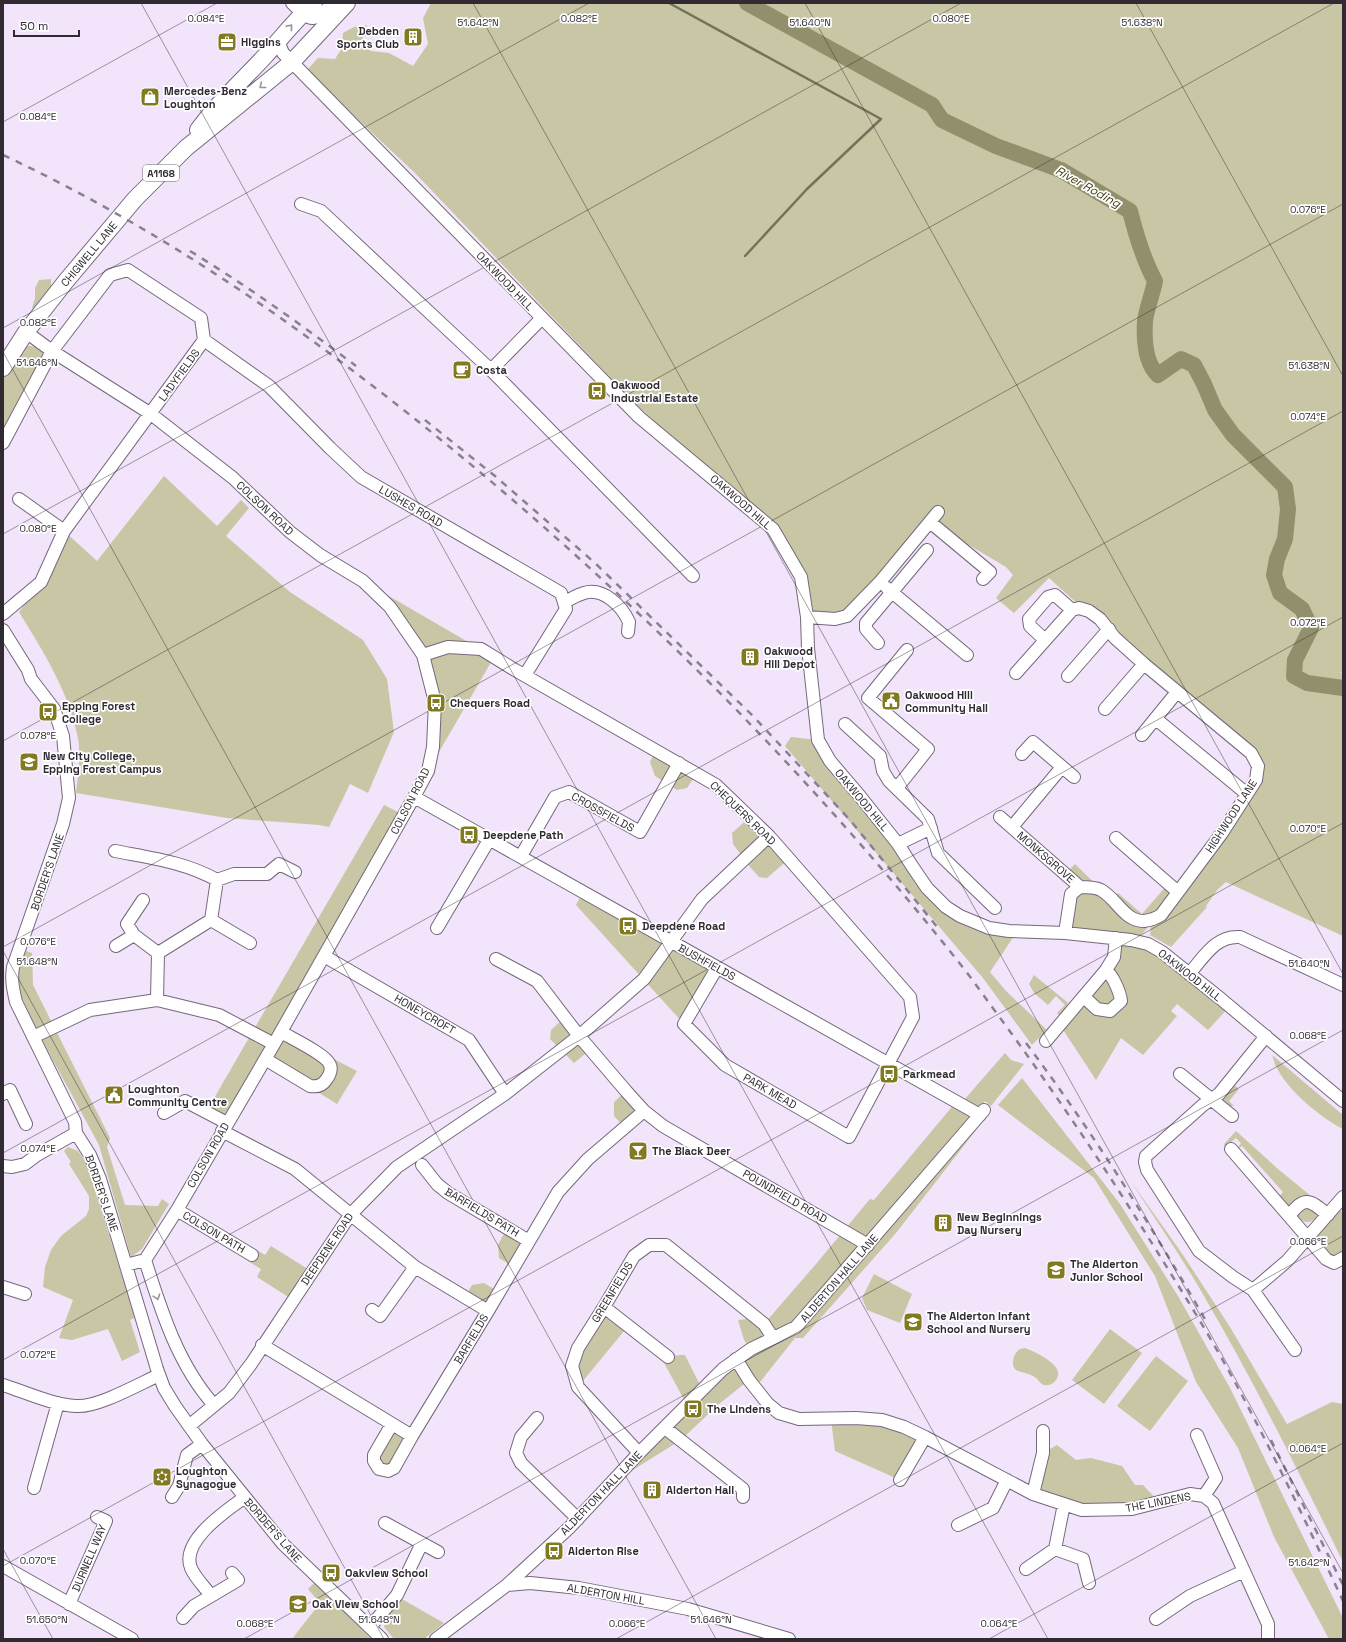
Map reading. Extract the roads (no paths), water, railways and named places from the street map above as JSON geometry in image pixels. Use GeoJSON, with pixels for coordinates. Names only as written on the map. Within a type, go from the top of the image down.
{"type":"FeatureCollection","features":[{"type":"Feature","properties":{"kind":"main road","name":"CHIGWELL LANE"},"geometry":{"type":"LineString","coordinates":[[186,148],[212,110],[252,69],[284,52],[311,41],[347,3]]}},
{"type":"Feature","properties":{"kind":"main road","name":"CHIGWELL LANE"},"geometry":{"type":"LineString","coordinates":[[3,368],[26,332],[66,281],[127,209],[186,148],[284,52],[303,6]]}},
{"type":"Feature","properties":{"kind":"street"},"geometry":{"type":"LineString","coordinates":[[303,6],[308,18],[316,18],[333,3]]}},
{"type":"Feature","properties":{"kind":"street"},"geometry":{"type":"LineString","coordinates":[[303,6],[311,28],[311,41]]}},
{"type":"Feature","properties":{"kind":"street","name":"OAKWOOD HILL"},"geometry":{"type":"LineString","coordinates":[[284,52],[639,417],[773,529],[801,577],[807,617],[808,648],[818,740],[830,762],[859,795],[898,844],[927,888],[946,907],[960,916],[989,928],[1009,931],[1065,933],[1116,938],[1148,944],[1162,952],[1266,1036],[1343,1101]]}},
{"type":"Feature","properties":{"kind":"street"},"geometry":{"type":"LineString","coordinates":[[301,204],[321,211],[492,370],[693,576]]}},
{"type":"Feature","properties":{"kind":"street","name":"LADYFIELDS"},"geometry":{"type":"LineString","coordinates":[[3,443],[52,352],[110,275],[128,270],[201,318],[204,340],[64,531],[41,582],[3,614]]}},
{"type":"Feature","properties":{"kind":"street"},"geometry":{"type":"LineString","coordinates":[[492,370],[542,318]]}},
{"type":"Feature","properties":{"kind":"street","name":"COLSON ROAD"},"geometry":{"type":"LineString","coordinates":[[26,332],[52,352],[151,414],[233,478],[290,532],[320,555],[363,581],[390,607],[423,655],[435,702],[433,747],[428,771],[281,1032],[224,1127],[177,1210],[145,1260]]}},
{"type":"Feature","properties":{"kind":"street","name":"LUSHES ROAD"},"geometry":{"type":"LineString","coordinates":[[204,340],[269,386],[330,448],[362,477],[561,594],[564,603]]}},
{"type":"Feature","properties":{"kind":"street"},"geometry":{"type":"LineString","coordinates":[[19,499],[64,531]]}},
{"type":"Feature","properties":{"kind":"street"},"geometry":{"type":"LineString","coordinates":[[807,617],[836,619],[847,616],[880,582],[938,512]]}},
{"type":"Feature","properties":{"kind":"street"},"geometry":{"type":"LineString","coordinates":[[930,522],[990,572]]}},
{"type":"Feature","properties":{"kind":"street"},"geometry":{"type":"LineString","coordinates":[[878,643],[866,629],[866,623],[893,593],[927,550]]}},
{"type":"Feature","properties":{"kind":"street"},"geometry":{"type":"LineString","coordinates":[[880,582],[967,655]]}},
{"type":"Feature","properties":{"kind":"street"},"geometry":{"type":"LineString","coordinates":[[525,675],[566,608],[564,603],[584,593],[595,591],[620,606],[629,622],[628,632]]}},
{"type":"Feature","properties":{"kind":"street"},"geometry":{"type":"LineString","coordinates":[[1016,673],[1072,610],[1055,595],[1048,597],[1029,619],[1030,626],[1045,640]]}},
{"type":"Feature","properties":{"kind":"street","name":"HIGHWOOD LANE"},"geometry":{"type":"LineString","coordinates":[[1072,610],[1080,608],[1089,611],[1109,629],[1115,638],[1144,664],[1251,753],[1258,766],[1256,780],[1222,833],[1161,915],[1155,919],[1139,921],[1129,917],[1101,890],[1090,887],[1080,887]]}},
{"type":"Feature","properties":{"kind":"street"},"geometry":{"type":"LineString","coordinates":[[1068,676],[1109,629]]}},
{"type":"Feature","properties":{"kind":"street","name":"BORDER'S LANE"},"geometry":{"type":"LineString","coordinates":[[3,630],[28,670],[31,679],[54,709],[63,736],[70,798],[63,824],[15,961],[11,977],[16,1002],[75,1122],[76,1133],[90,1155],[100,1179],[159,1375],[172,1400],[202,1444],[283,1544],[382,1639]]}},
{"type":"Feature","properties":{"kind":"street","name":"CHEQUERS ROAD"},"geometry":{"type":"LineString","coordinates":[[423,655],[448,647],[482,649],[716,784],[768,836],[910,997],[913,1016],[888,1063]]}},
{"type":"Feature","properties":{"kind":"street"},"geometry":{"type":"LineString","coordinates":[[897,788],[928,749],[868,698],[907,650]]}},
{"type":"Feature","properties":{"kind":"street"},"geometry":{"type":"LineString","coordinates":[[1105,709],[1144,664]]}},
{"type":"Feature","properties":{"kind":"street"},"geometry":{"type":"LineString","coordinates":[[1142,735],[1177,692]]}},
{"type":"Feature","properties":{"kind":"street"},"geometry":{"type":"LineString","coordinates":[[1156,719],[1246,794]]}},
{"type":"Feature","properties":{"kind":"street"},"geometry":{"type":"LineString","coordinates":[[845,724],[880,756],[883,771],[889,781],[928,819],[938,853],[995,908]]}},
{"type":"Feature","properties":{"kind":"street"},"geometry":{"type":"LineString","coordinates":[[1022,754],[1033,742],[1074,777]]}},
{"type":"Feature","properties":{"kind":"street","name":"CROSSFIELDS"},"geometry":{"type":"LineString","coordinates":[[521,856],[555,797],[569,792],[640,832],[679,763]]}},
{"type":"Feature","properties":{"kind":"street","name":"MONKSGROVE"},"geometry":{"type":"LineString","coordinates":[[1012,827],[1062,767]]}},
{"type":"Feature","properties":{"kind":"street","name":"BUSHFIELDS"},"geometry":{"type":"LineString","coordinates":[[414,796],[672,943],[888,1063],[982,1113]]}},
{"type":"Feature","properties":{"kind":"street","name":"MONKSGROVE"},"geometry":{"type":"LineString","coordinates":[[1000,817],[1080,887]]}},
{"type":"Feature","properties":{"kind":"street"},"geometry":{"type":"LineString","coordinates":[[898,844],[931,828]]}},
{"type":"Feature","properties":{"kind":"street","name":"DEEPDENE ROAD"},"geometry":{"type":"LineString","coordinates":[[189,1426],[229,1393],[350,1215],[397,1167],[505,1094],[579,1036],[644,979],[672,943],[702,899],[768,836]]}},
{"type":"Feature","properties":{"kind":"street"},"geometry":{"type":"LineString","coordinates":[[1116,838],[1178,892]]}},
{"type":"Feature","properties":{"kind":"street"},"geometry":{"type":"LineString","coordinates":[[437,928],[490,840]]}},
{"type":"Feature","properties":{"kind":"street"},"geometry":{"type":"LineString","coordinates":[[115,851],[173,862],[201,871],[217,880],[234,874],[267,874],[279,864],[295,872]]}},
{"type":"Feature","properties":{"kind":"street"},"geometry":{"type":"LineString","coordinates":[[158,953],[211,920],[217,880]]}},
{"type":"Feature","properties":{"kind":"street"},"geometry":{"type":"LineString","coordinates":[[1065,933],[1071,894],[1080,887]]}},
{"type":"Feature","properties":{"kind":"street"},"geometry":{"type":"LineString","coordinates":[[143,900],[127,924],[134,935],[158,953]]}},
{"type":"Feature","properties":{"kind":"street"},"geometry":{"type":"LineString","coordinates":[[211,920],[250,943]]}},
{"type":"Feature","properties":{"kind":"street"},"geometry":{"type":"LineString","coordinates":[[116,946],[134,935]]}},
{"type":"Feature","properties":{"kind":"street"},"geometry":{"type":"LineString","coordinates":[[1189,974],[1212,947],[1225,938],[1232,936],[1240,937],[1343,985]]}},
{"type":"Feature","properties":{"kind":"street"},"geometry":{"type":"LineString","coordinates":[[1046,1041],[1106,970],[1114,957],[1116,938]]}},
{"type":"Feature","properties":{"kind":"street"},"geometry":{"type":"LineString","coordinates":[[157,1000],[158,953]]}},
{"type":"Feature","properties":{"kind":"street","name":"HONEYCROFT"},"geometry":{"type":"LineString","coordinates":[[324,956],[469,1040],[505,1094]]}},
{"type":"Feature","properties":{"kind":"street"},"geometry":{"type":"LineString","coordinates":[[496,959],[537,981],[579,1036]]}},
{"type":"Feature","properties":{"kind":"street","name":"PARK MEAD"},"geometry":{"type":"LineString","coordinates":[[717,968],[684,1024],[725,1065],[849,1136],[888,1063]]}},
{"type":"Feature","properties":{"kind":"street"},"geometry":{"type":"LineString","coordinates":[[1084,996],[1098,1009],[1110,1011],[1118,1006],[1121,1001],[1121,996],[1111,976],[1106,970]]}},
{"type":"Feature","properties":{"kind":"street"},"geometry":{"type":"LineString","coordinates":[[33,1037],[90,1010],[157,1000],[219,1015],[274,1044]]}},
{"type":"Feature","properties":{"kind":"street"},"geometry":{"type":"LineString","coordinates":[[265,1059],[310,1086],[316,1087],[325,1082],[330,1076],[331,1066],[326,1058],[281,1032]]}},
{"type":"Feature","properties":{"kind":"street","name":"POUNDFIELD ROAD"},"geometry":{"type":"LineString","coordinates":[[579,1036],[644,1111],[663,1126],[868,1245]]}},
{"type":"Feature","properties":{"kind":"street"},"geometry":{"type":"LineString","coordinates":[[1266,1036],[1219,1094],[1203,1105],[1146,1156],[1145,1162],[1147,1170],[1199,1251],[1233,1278],[1253,1290],[1295,1350]]}},
{"type":"Feature","properties":{"kind":"street"},"geometry":{"type":"LineString","coordinates":[[1180,1074],[1232,1116]]}},
{"type":"Feature","properties":{"kind":"street"},"geometry":{"type":"LineString","coordinates":[[3,1094],[10,1090],[26,1124]]}},
{"type":"Feature","properties":{"kind":"street"},"geometry":{"type":"LineString","coordinates":[[164,1113],[185,1101],[224,1127],[296,1169],[415,1267],[488,1311]]}},
{"type":"Feature","properties":{"kind":"street","name":"BARFIELDS"},"geometry":{"type":"LineString","coordinates":[[392,1424],[374,1455],[374,1461],[379,1469],[388,1471],[394,1468],[558,1192],[588,1159],[644,1111]]}},
{"type":"Feature","properties":{"kind":"street","name":"ALDERTON HALL LANE"},"geometry":{"type":"LineString","coordinates":[[507,1585],[578,1519],[639,1453],[722,1369],[751,1349],[796,1327],[982,1113]]}},
{"type":"Feature","properties":{"kind":"street"},"geometry":{"type":"LineString","coordinates":[[3,1166],[12,1167],[25,1164],[37,1155],[76,1133]]}},
{"type":"Feature","properties":{"kind":"street"},"geometry":{"type":"LineString","coordinates":[[1231,1148],[1326,1259],[1334,1263],[1343,1258]]}},
{"type":"Feature","properties":{"kind":"street","name":"BARFIELDS PATH"},"geometry":{"type":"LineString","coordinates":[[422,1165],[437,1184],[448,1193],[529,1241]]}},
{"type":"Feature","properties":{"kind":"street"},"geometry":{"type":"LineString","coordinates":[[1289,1216],[1296,1206],[1301,1202],[1307,1201],[1313,1203],[1328,1215]]}},
{"type":"Feature","properties":{"kind":"street"},"geometry":{"type":"LineString","coordinates":[[1253,1290],[1287,1261],[1328,1215],[1342,1202]]}},
{"type":"Feature","properties":{"kind":"street","name":"COLSON PATH"},"geometry":{"type":"LineString","coordinates":[[177,1210],[252,1255]]}},
{"type":"Feature","properties":{"kind":"street","name":"GREENFIELDS"},"geometry":{"type":"LineString","coordinates":[[639,1453],[578,1387],[572,1366],[578,1348],[634,1256],[649,1245],[666,1245],[764,1324],[773,1338]]}},
{"type":"Feature","properties":{"kind":"street"},"geometry":{"type":"LineString","coordinates":[[126,1265],[145,1260],[160,1307],[182,1355],[197,1384],[214,1405]]}},
{"type":"Feature","properties":{"kind":"street"},"geometry":{"type":"LineString","coordinates":[[380,1316],[415,1267]]}},
{"type":"Feature","properties":{"kind":"street"},"geometry":{"type":"LineString","coordinates":[[3,1287],[25,1294]]}},
{"type":"Feature","properties":{"kind":"street"},"geometry":{"type":"LineString","coordinates":[[604,1307],[668,1357]]}},
{"type":"Feature","properties":{"kind":"street"},"geometry":{"type":"LineString","coordinates":[[262,1346],[412,1436]]}},
{"type":"Feature","properties":{"kind":"street","name":"THE LINDENS"},"geometry":{"type":"LineString","coordinates":[[736,1359],[768,1404],[779,1413],[799,1419],[856,1418],[882,1420],[904,1427],[1033,1494],[1082,1510],[1132,1509],[1190,1494],[1204,1496],[1213,1503],[1268,1624],[1268,1639]]}},
{"type":"Feature","properties":{"kind":"street"},"geometry":{"type":"LineString","coordinates":[[3,1385],[58,1403],[77,1407],[97,1402],[159,1375]]}},
{"type":"Feature","properties":{"kind":"street"},"geometry":{"type":"LineString","coordinates":[[34,1488],[58,1403]]}},
{"type":"Feature","properties":{"kind":"street"},"geometry":{"type":"LineString","coordinates":[[537,1418],[521,1436],[516,1453],[521,1463],[578,1519]]}},
{"type":"Feature","properties":{"kind":"street"},"geometry":{"type":"LineString","coordinates":[[665,1428],[743,1488],[743,1497]]}},
{"type":"Feature","properties":{"kind":"street"},"geometry":{"type":"LineString","coordinates":[[1033,1494],[1043,1453],[1044,1431]]}},
{"type":"Feature","properties":{"kind":"street","name":"THE LINDENS"},"geometry":{"type":"LineString","coordinates":[[1197,1435],[1216,1478],[1204,1496]]}},
{"type":"Feature","properties":{"kind":"street"},"geometry":{"type":"LineString","coordinates":[[900,1480],[925,1437]]}},
{"type":"Feature","properties":{"kind":"street"},"geometry":{"type":"LineString","coordinates":[[172,1497],[179,1486],[187,1455],[202,1444]]}},
{"type":"Feature","properties":{"kind":"street"},"geometry":{"type":"LineString","coordinates":[[958,1525],[993,1508],[1007,1480]]}},
{"type":"Feature","properties":{"kind":"street"},"geometry":{"type":"LineString","coordinates":[[211,1596],[192,1569],[189,1561],[193,1546],[198,1536],[205,1529],[223,1513],[245,1497]]}},
{"type":"Feature","properties":{"kind":"street"},"geometry":{"type":"LineString","coordinates":[[1026,1569],[1055,1549],[1064,1504]]}},
{"type":"Feature","properties":{"kind":"street","name":"DURNELL WAY"},"geometry":{"type":"LineString","coordinates":[[69,1604],[106,1521],[97,1517]]}},
{"type":"Feature","properties":{"kind":"street"},"geometry":{"type":"LineString","coordinates":[[385,1523],[438,1552]]}},
{"type":"Feature","properties":{"kind":"street"},"geometry":{"type":"LineString","coordinates":[[370,1626],[398,1596],[422,1543]]}},
{"type":"Feature","properties":{"kind":"street"},"geometry":{"type":"LineString","coordinates":[[1055,1549],[1083,1559],[1089,1583]]}},
{"type":"Feature","properties":{"kind":"street"},"geometry":{"type":"LineString","coordinates":[[3,1566],[132,1639]]}},
{"type":"Feature","properties":{"kind":"street"},"geometry":{"type":"LineString","coordinates":[[1156,1619],[1190,1596],[1244,1571]]}},
{"type":"Feature","properties":{"kind":"street"},"geometry":{"type":"LineString","coordinates":[[183,1618],[194,1606],[239,1578]]}},
{"type":"Feature","properties":{"kind":"street","name":"ALDERTON HILL"},"geometry":{"type":"LineString","coordinates":[[507,1585],[530,1583],[579,1588],[680,1607],[789,1639]]}},
{"type":"Feature","properties":{"kind":"street"},"geometry":{"type":"LineString","coordinates":[[436,1639],[507,1585]]}},
{"type":"Feature","properties":{"kind":"waterway"},"geometry":{"type":"LineString","coordinates":[[669,3],[881,119],[807,189],[745,256]]}},
{"type":"Feature","properties":{"kind":"waterway","name":"River Roding"},"geometry":{"type":"LineString","coordinates":[[747,3],[932,105],[942,120],[996,146],[1061,170],[1130,211],[1140,247],[1155,281],[1145,321],[1145,342],[1150,364],[1158,375],[1181,359],[1194,365],[1215,410],[1233,435],[1285,487],[1288,509],[1285,539],[1277,559],[1274,575],[1280,593],[1302,609],[1311,628],[1295,660],[1294,676],[1307,683],[1343,688]]}},
{"type":"Feature","properties":{"kind":"railway"},"geometry":{"type":"LineString","coordinates":[[3,155],[64,185],[124,218],[182,253],[295,328],[404,410],[525,510],[591,569],[718,691],[779,755],[839,820],[959,962],[1035,1066],[1093,1151],[1171,1273],[1226,1365],[1278,1465],[1343,1601]]}},
{"type":"Feature","properties":{"kind":"railway"},"geometry":{"type":"LineString","coordinates":[[190,251],[274,306],[356,366]]}},
{"type":"Feature","properties":{"kind":"railway"},"geometry":{"type":"LineString","coordinates":[[425,420],[495,476],[595,563],[753,716],[850,820],[938,928]]}},
{"type":"Feature","properties":{"kind":"railway"},"geometry":{"type":"LineString","coordinates":[[1026,1043],[1074,1110],[1120,1179],[1164,1249],[1206,1321]]}},
{"type":"Feature","properties":{"kind":"railway"},"geometry":{"type":"LineString","coordinates":[[1271,1440],[1343,1585]]}},
{"type":"Feature","properties":{"kind":"place","name":"Debden Sports Club"},"geometry":{"type":"Point","coordinates":[413,37]}},
{"type":"Feature","properties":{"kind":"place","name":"Higgins"},"geometry":{"type":"Point","coordinates":[227,42]}},
{"type":"Feature","properties":{"kind":"place","name":"Mercedes-Benz Loughton"},"geometry":{"type":"Point","coordinates":[150,97]}},
{"type":"Feature","properties":{"kind":"place","name":"Costa"},"geometry":{"type":"Point","coordinates":[462,370]}},
{"type":"Feature","properties":{"kind":"place","name":"Oakwood Industrial Estate"},"geometry":{"type":"Point","coordinates":[597,391]}},
{"type":"Feature","properties":{"kind":"place","name":"Oakwood Hill Depot"},"geometry":{"type":"Point","coordinates":[750,657]}},
{"type":"Feature","properties":{"kind":"place","name":"Oakwood Hill Community Hall"},"geometry":{"type":"Point","coordinates":[891,701]}},
{"type":"Feature","properties":{"kind":"place","name":"Chequers Road"},"geometry":{"type":"Point","coordinates":[436,703]}},
{"type":"Feature","properties":{"kind":"place","name":"Epping Forest College"},"geometry":{"type":"Point","coordinates":[48,712]}},
{"type":"Feature","properties":{"kind":"place","name":"New City College, Epping Forest Campus"},"geometry":{"type":"Point","coordinates":[29,762]}},
{"type":"Feature","properties":{"kind":"place","name":"Deepdene Path"},"geometry":{"type":"Point","coordinates":[469,835]}},
{"type":"Feature","properties":{"kind":"place","name":"Deepdene Road"},"geometry":{"type":"Point","coordinates":[628,926]}},
{"type":"Feature","properties":{"kind":"place","name":"Parkmead"},"geometry":{"type":"Point","coordinates":[889,1074]}},
{"type":"Feature","properties":{"kind":"place","name":"Loughton Community Centre"},"geometry":{"type":"Point","coordinates":[114,1095]}},
{"type":"Feature","properties":{"kind":"place","name":"The Black Deer"},"geometry":{"type":"Point","coordinates":[638,1151]}},
{"type":"Feature","properties":{"kind":"place","name":"New Beginnings Day Nursery"},"geometry":{"type":"Point","coordinates":[943,1223]}},
{"type":"Feature","properties":{"kind":"place","name":"The Alderton Junior School"},"geometry":{"type":"Point","coordinates":[1056,1270]}},
{"type":"Feature","properties":{"kind":"place","name":"The Alderton Infant School and Nursery"},"geometry":{"type":"Point","coordinates":[913,1322]}},
{"type":"Feature","properties":{"kind":"place","name":"The Lindens"},"geometry":{"type":"Point","coordinates":[693,1409]}},
{"type":"Feature","properties":{"kind":"place","name":"Loughton Synagogue"},"geometry":{"type":"Point","coordinates":[162,1477]}},
{"type":"Feature","properties":{"kind":"place","name":"Alderton Hall"},"geometry":{"type":"Point","coordinates":[652,1490]}},
{"type":"Feature","properties":{"kind":"place","name":"Alderton Rise"},"geometry":{"type":"Point","coordinates":[554,1551]}},
{"type":"Feature","properties":{"kind":"place","name":"Oakview School"},"geometry":{"type":"Point","coordinates":[331,1573]}},
{"type":"Feature","properties":{"kind":"place","name":"Oak View School"},"geometry":{"type":"Point","coordinates":[298,1604]}}]}
